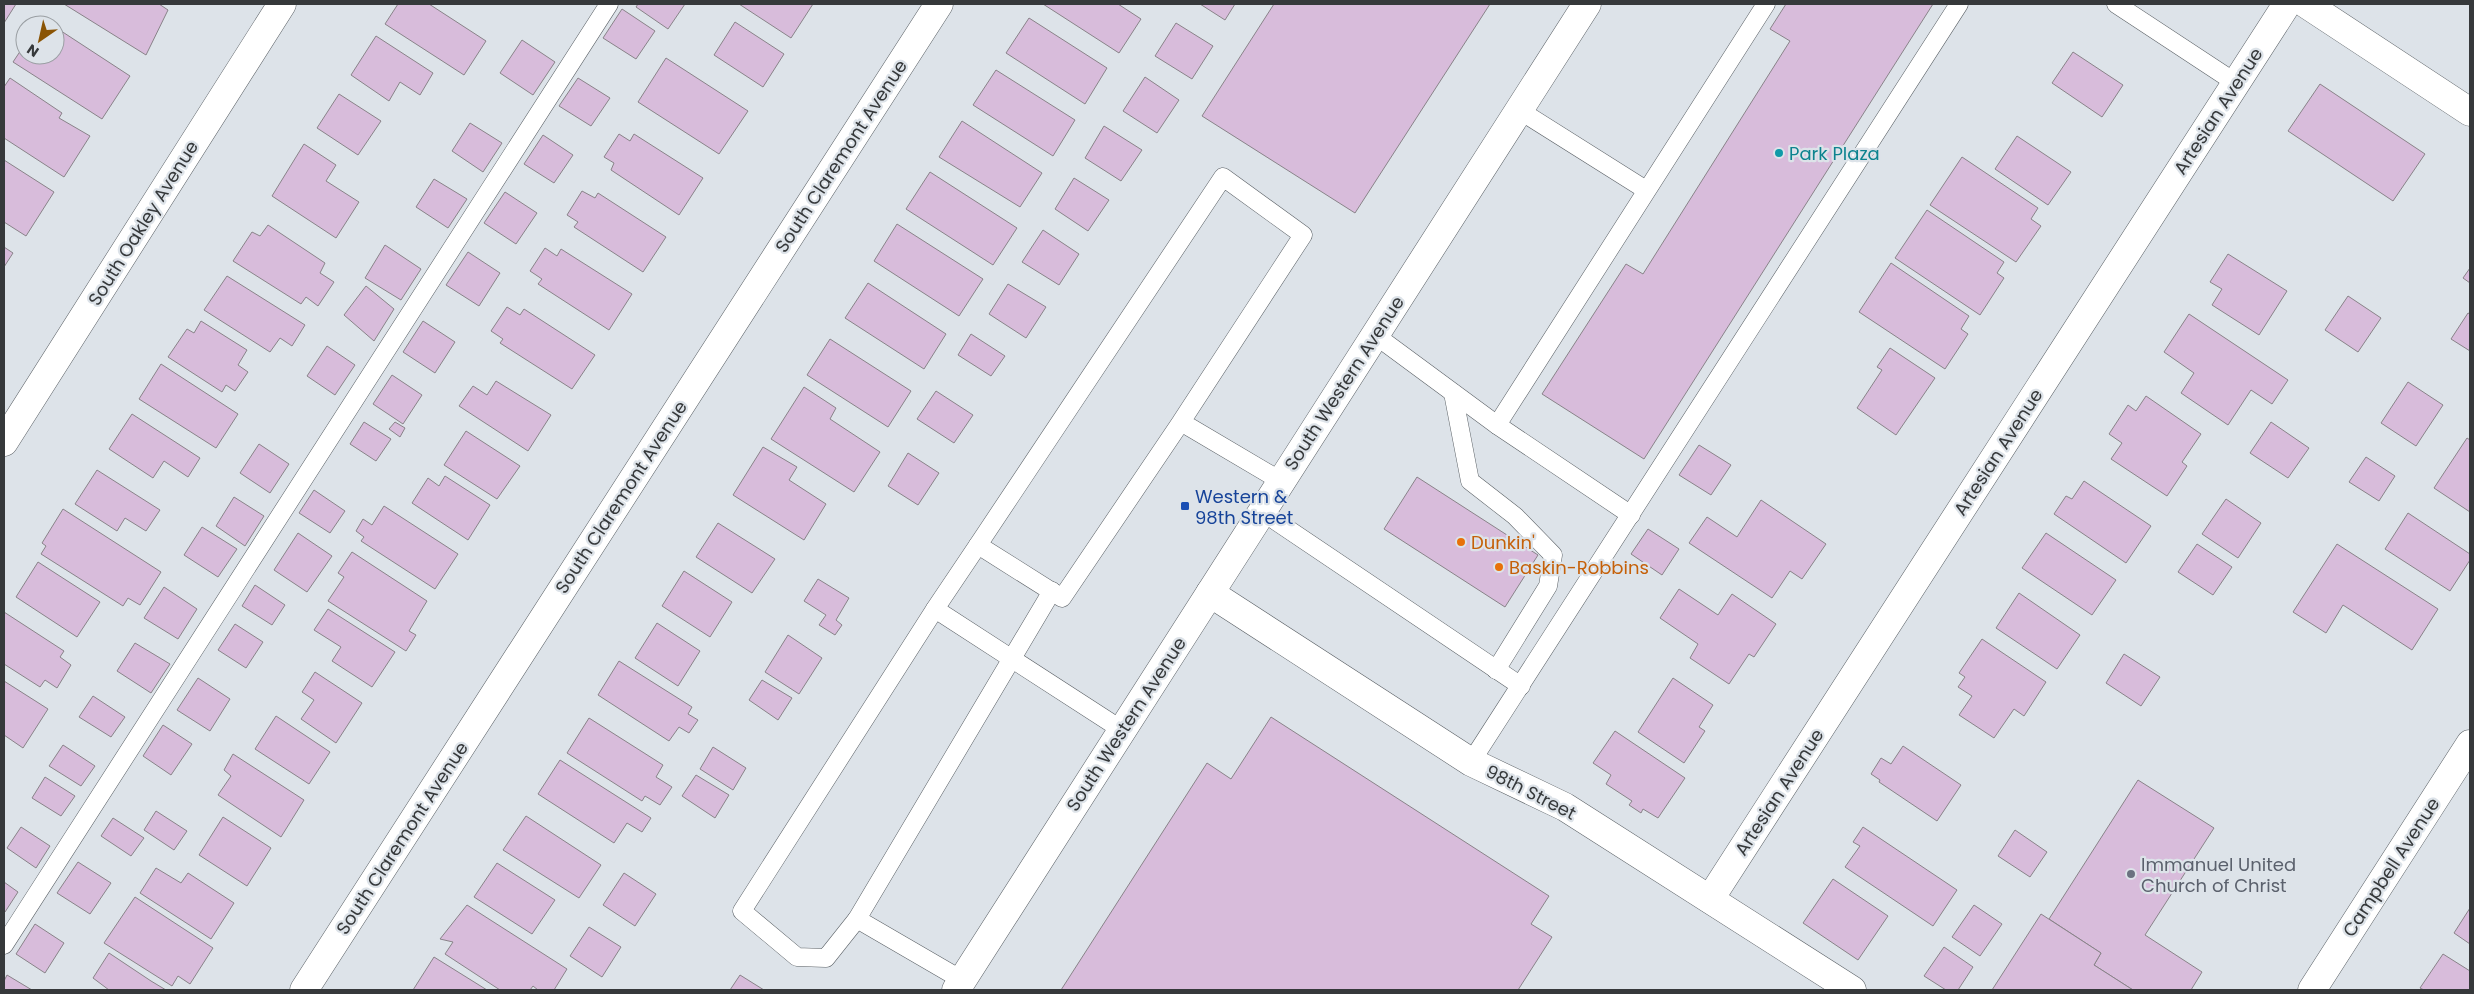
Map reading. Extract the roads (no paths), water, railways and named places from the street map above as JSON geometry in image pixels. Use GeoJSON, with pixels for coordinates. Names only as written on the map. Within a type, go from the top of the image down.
{"type":"FeatureCollection","features":[{"type":"Feature","properties":{"kind":"street","name":"South Oakley Avenue"},"geometry":{"type":"LineString","coordinates":[[4,442],[282,4]]}},
{"type":"Feature","properties":{"kind":"street","name":"South Claremont Avenue"},"geometry":{"type":"LineString","coordinates":[[304,990],[939,4]]}},
{"type":"Feature","properties":{"kind":"street","name":"South Western Avenue"},"geometry":{"type":"LineString","coordinates":[[959,985],[1587,4]]}},
{"type":"Feature","properties":{"kind":"street","name":"Artesian Avenue"},"geometry":{"type":"LineString","coordinates":[[1710,899],[2287,4]]}},
{"type":"Feature","properties":{"kind":"street"},"geometry":{"type":"LineString","coordinates":[[2306,4],[2470,112]]}},
{"type":"Feature","properties":{"kind":"street","name":"98th Street"},"geometry":{"type":"LineString","coordinates":[[1210,593],[1471,762],[1565,807],[1852,990]]}},
{"type":"Feature","properties":{"kind":"street","name":"Campbell Avenue"},"geometry":{"type":"LineString","coordinates":[[2312,990],[2470,744]]}},
{"type":"Feature","properties":{"kind":"lane"},"geometry":{"type":"LineString","coordinates":[[4,945],[610,4]]}},
{"type":"Feature","properties":{"kind":"lane"},"geometry":{"type":"LineString","coordinates":[[1496,425],[1766,4]]}},
{"type":"Feature","properties":{"kind":"lane"},"geometry":{"type":"LineString","coordinates":[[1471,762],[1959,4]]}},
{"type":"Feature","properties":{"kind":"lane"},"geometry":{"type":"LineString","coordinates":[[2116,4],[2236,83]]}},
{"type":"Feature","properties":{"kind":"lane"},"geometry":{"type":"LineString","coordinates":[[1519,110],[1646,190]]}},
{"type":"Feature","properties":{"kind":"lane"},"geometry":{"type":"LineString","coordinates":[[978,545],[1052,591],[1062,598],[1181,422],[1303,235],[1223,177],[935,609],[742,911],[797,957],[826,958],[857,919],[1052,591]]}},
{"type":"Feature","properties":{"kind":"lane"},"geometry":{"type":"LineString","coordinates":[[1375,336],[1496,425],[1631,515]]}},
{"type":"Feature","properties":{"kind":"lane"},"geometry":{"type":"LineString","coordinates":[[1454,393],[1470,481],[1515,516],[1553,554],[1548,586],[1496,670]]}},
{"type":"Feature","properties":{"kind":"lane"},"geometry":{"type":"LineString","coordinates":[[1181,422],[1281,481]]}},
{"type":"Feature","properties":{"kind":"lane"},"geometry":{"type":"LineString","coordinates":[[1262,511],[1521,686]]}},
{"type":"Feature","properties":{"kind":"lane"},"geometry":{"type":"LineString","coordinates":[[935,609],[1122,730]]}},
{"type":"Feature","properties":{"kind":"lane"},"geometry":{"type":"LineString","coordinates":[[857,919],[959,985]]}},
{"type":"Feature","properties":{"kind":"place","name":"Park Plaza"},"geometry":{"type":"Point","coordinates":[1779,153]}},
{"type":"Feature","properties":{"kind":"place","name":"Western & 98th Street"},"geometry":{"type":"Point","coordinates":[1185,506]}},
{"type":"Feature","properties":{"kind":"place","name":"Dunkin'"},"geometry":{"type":"Point","coordinates":[1461,542]}},
{"type":"Feature","properties":{"kind":"place","name":"Baskin-Robbins"},"geometry":{"type":"Point","coordinates":[1499,567]}},
{"type":"Feature","properties":{"kind":"place","name":"Immanuel United Church of Christ"},"geometry":{"type":"Point","coordinates":[2131,874]}}]}
